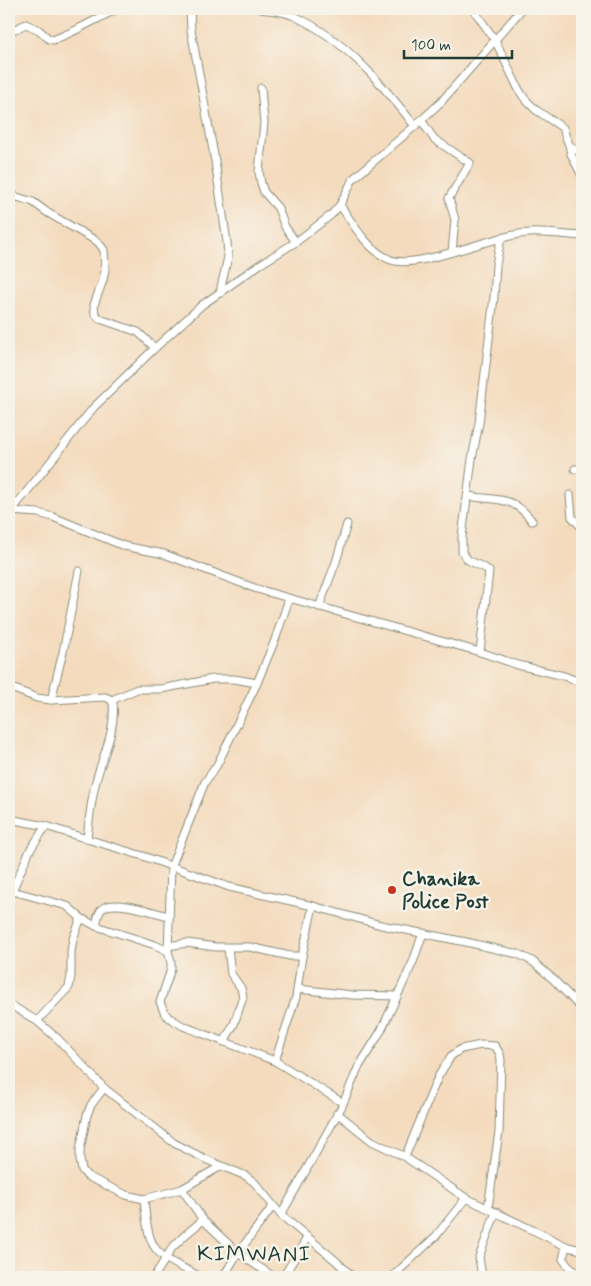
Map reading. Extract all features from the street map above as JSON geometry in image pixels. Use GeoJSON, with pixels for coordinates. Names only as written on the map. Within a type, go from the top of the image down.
{"type":"FeatureCollection","features":[{"type":"Feature","properties":{"kind":"street"},"geometry":{"type":"LineString","coordinates":[[9,32],[26,24],[53,40],[117,9]]}},
{"type":"Feature","properties":{"kind":"street"},"geometry":{"type":"LineString","coordinates":[[190,9],[191,30],[216,161],[227,242],[228,257],[220,287],[221,293]]}},
{"type":"Feature","properties":{"kind":"street"},"geometry":{"type":"LineString","coordinates":[[261,9],[295,16],[342,47],[380,82],[415,126]]}},
{"type":"Feature","properties":{"kind":"street"},"geometry":{"type":"LineString","coordinates":[[473,9],[494,40],[519,90],[525,98],[536,110],[563,128],[571,154],[582,176]]}},
{"type":"Feature","properties":{"kind":"street"},"geometry":{"type":"LineString","coordinates":[[10,512],[94,407],[202,305],[296,242],[331,214],[340,205],[353,179],[441,102],[522,9]]}},
{"type":"Feature","properties":{"kind":"street"},"geometry":{"type":"LineString","coordinates":[[262,88],[264,123],[259,172],[261,183],[264,192],[278,208],[285,227],[296,242]]}},
{"type":"Feature","properties":{"kind":"street"},"geometry":{"type":"LineString","coordinates":[[421,120],[434,139],[470,163],[449,198],[455,220],[452,252]]}},
{"type":"Feature","properties":{"kind":"street"},"geometry":{"type":"LineString","coordinates":[[568,145],[582,152]]}},
{"type":"Feature","properties":{"kind":"street"},"geometry":{"type":"LineString","coordinates":[[9,196],[33,202],[48,213],[98,242],[104,250],[105,270],[94,305],[94,314],[100,319],[138,332],[155,348]]}},
{"type":"Feature","properties":{"kind":"street"},"geometry":{"type":"LineString","coordinates":[[340,205],[370,246],[386,258],[394,261],[420,260],[528,232],[582,236]]}},
{"type":"Feature","properties":{"kind":"street"},"geometry":{"type":"LineString","coordinates":[[480,652],[489,571],[468,560],[462,552],[462,537],[472,459],[479,423],[496,265],[501,238]]}},
{"type":"Feature","properties":{"kind":"street"},"geometry":{"type":"LineString","coordinates":[[570,495],[572,517],[582,528]]}},
{"type":"Feature","properties":{"kind":"street"},"geometry":{"type":"LineString","coordinates":[[468,496],[514,502],[524,509],[532,521]]}},
{"type":"Feature","properties":{"kind":"street"},"geometry":{"type":"LineString","coordinates":[[10,512],[38,513],[53,517],[124,546],[164,554],[240,584],[582,683]]}},
{"type":"Feature","properties":{"kind":"street"},"geometry":{"type":"LineString","coordinates":[[320,608],[347,524]]}},
{"type":"Feature","properties":{"kind":"street"},"geometry":{"type":"LineString","coordinates":[[51,700],[63,652],[79,571]]}},
{"type":"Feature","properties":{"kind":"street"},"geometry":{"type":"LineString","coordinates":[[289,599],[275,640],[257,683],[217,765],[205,782],[171,866],[168,948],[171,969],[160,1002],[164,1012],[183,1026],[275,1061],[343,1103]]}},
{"type":"Feature","properties":{"kind":"street"},"geometry":{"type":"LineString","coordinates":[[9,687],[38,698],[51,700],[98,697],[112,700],[137,689],[161,689],[212,679],[234,679],[257,683]]}},
{"type":"Feature","properties":{"kind":"street"},"geometry":{"type":"LineString","coordinates":[[87,838],[94,790],[109,743],[113,723],[114,707],[112,700]]}},
{"type":"Feature","properties":{"kind":"street"},"geometry":{"type":"LineString","coordinates":[[9,819],[46,826],[87,838],[229,887],[313,906],[381,925],[518,954],[532,961],[553,979],[580,1007]]}},
{"type":"Feature","properties":{"kind":"street"},"geometry":{"type":"LineString","coordinates":[[46,826],[30,850],[11,890],[67,906],[81,918],[96,926],[168,948],[187,943],[228,948],[250,947],[290,956],[302,956]]}},
{"type":"Feature","properties":{"kind":"street"},"geometry":{"type":"LineString","coordinates":[[96,926],[100,911],[104,907],[112,905],[169,916]]}},
{"type":"Feature","properties":{"kind":"street"},"geometry":{"type":"LineString","coordinates":[[275,1061],[286,1033],[298,989],[302,956],[313,906]]}},
{"type":"Feature","properties":{"kind":"street"},"geometry":{"type":"LineString","coordinates":[[37,1021],[69,987],[72,976],[71,952],[73,939],[81,918]]}},
{"type":"Feature","properties":{"kind":"street"},"geometry":{"type":"LineString","coordinates":[[281,1215],[343,1103],[358,1068],[381,1031],[414,962],[423,933]]}},
{"type":"Feature","properties":{"kind":"street"},"geometry":{"type":"LineString","coordinates":[[224,1042],[234,1024],[243,997],[242,988],[231,974],[228,948]]}},
{"type":"Feature","properties":{"kind":"street"},"geometry":{"type":"LineString","coordinates":[[298,989],[352,995],[397,996]]}},
{"type":"Feature","properties":{"kind":"street"},"geometry":{"type":"LineString","coordinates":[[580,1007],[582,994]]}},
{"type":"Feature","properties":{"kind":"street"},"geometry":{"type":"LineString","coordinates":[[9,1004],[37,1021],[58,1039],[104,1088],[174,1143],[205,1159],[246,1176],[255,1183],[281,1215],[335,1260],[352,1277]]}},
{"type":"Feature","properties":{"kind":"street"},"geometry":{"type":"LineString","coordinates":[[405,1157],[415,1137],[438,1078],[451,1056],[461,1049],[481,1045],[495,1046],[501,1060],[499,1132],[488,1208]]}},
{"type":"Feature","properties":{"kind":"street"},"geometry":{"type":"LineString","coordinates":[[104,1088],[91,1105],[87,1115],[80,1150],[82,1170],[87,1176],[131,1196],[144,1199],[182,1189],[221,1166]]}},
{"type":"Feature","properties":{"kind":"street"},"geometry":{"type":"LineString","coordinates":[[337,1113],[372,1141],[405,1157],[466,1198],[566,1246],[582,1250]]}},
{"type":"Feature","properties":{"kind":"street"},"geometry":{"type":"LineString","coordinates":[[182,1189],[203,1220],[238,1253],[274,1277]]}},
{"type":"Feature","properties":{"kind":"street"},"geometry":{"type":"LineString","coordinates":[[392,1277],[436,1236],[466,1198]]}},
{"type":"Feature","properties":{"kind":"street"},"geometry":{"type":"LineString","coordinates":[[144,1199],[147,1227],[152,1246],[166,1260],[201,1277]]}},
{"type":"Feature","properties":{"kind":"street"},"geometry":{"type":"LineString","coordinates":[[223,1277],[238,1253],[273,1206]]}},
{"type":"Feature","properties":{"kind":"street"},"geometry":{"type":"LineString","coordinates":[[482,1277],[479,1257],[496,1212]]}},
{"type":"Feature","properties":{"kind":"street"},"geometry":{"type":"LineString","coordinates":[[154,1277],[172,1248],[203,1220]]}},
{"type":"Feature","properties":{"kind":"street"},"geometry":{"type":"LineString","coordinates":[[283,1277],[307,1238]]}},
{"type":"Feature","properties":{"kind":"street"},"geometry":{"type":"LineString","coordinates":[[566,1246],[563,1259],[568,1266],[582,1277]]}},
{"type":"Feature","properties":{"kind":"place","name":"Chanika Police Post"},"geometry":{"type":"Point","coordinates":[392,890]}},
{"type":"Feature","properties":{"kind":"district","name":"KIMWANI"},"geometry":{"type":"Point","coordinates":[254,1253]}}]}
